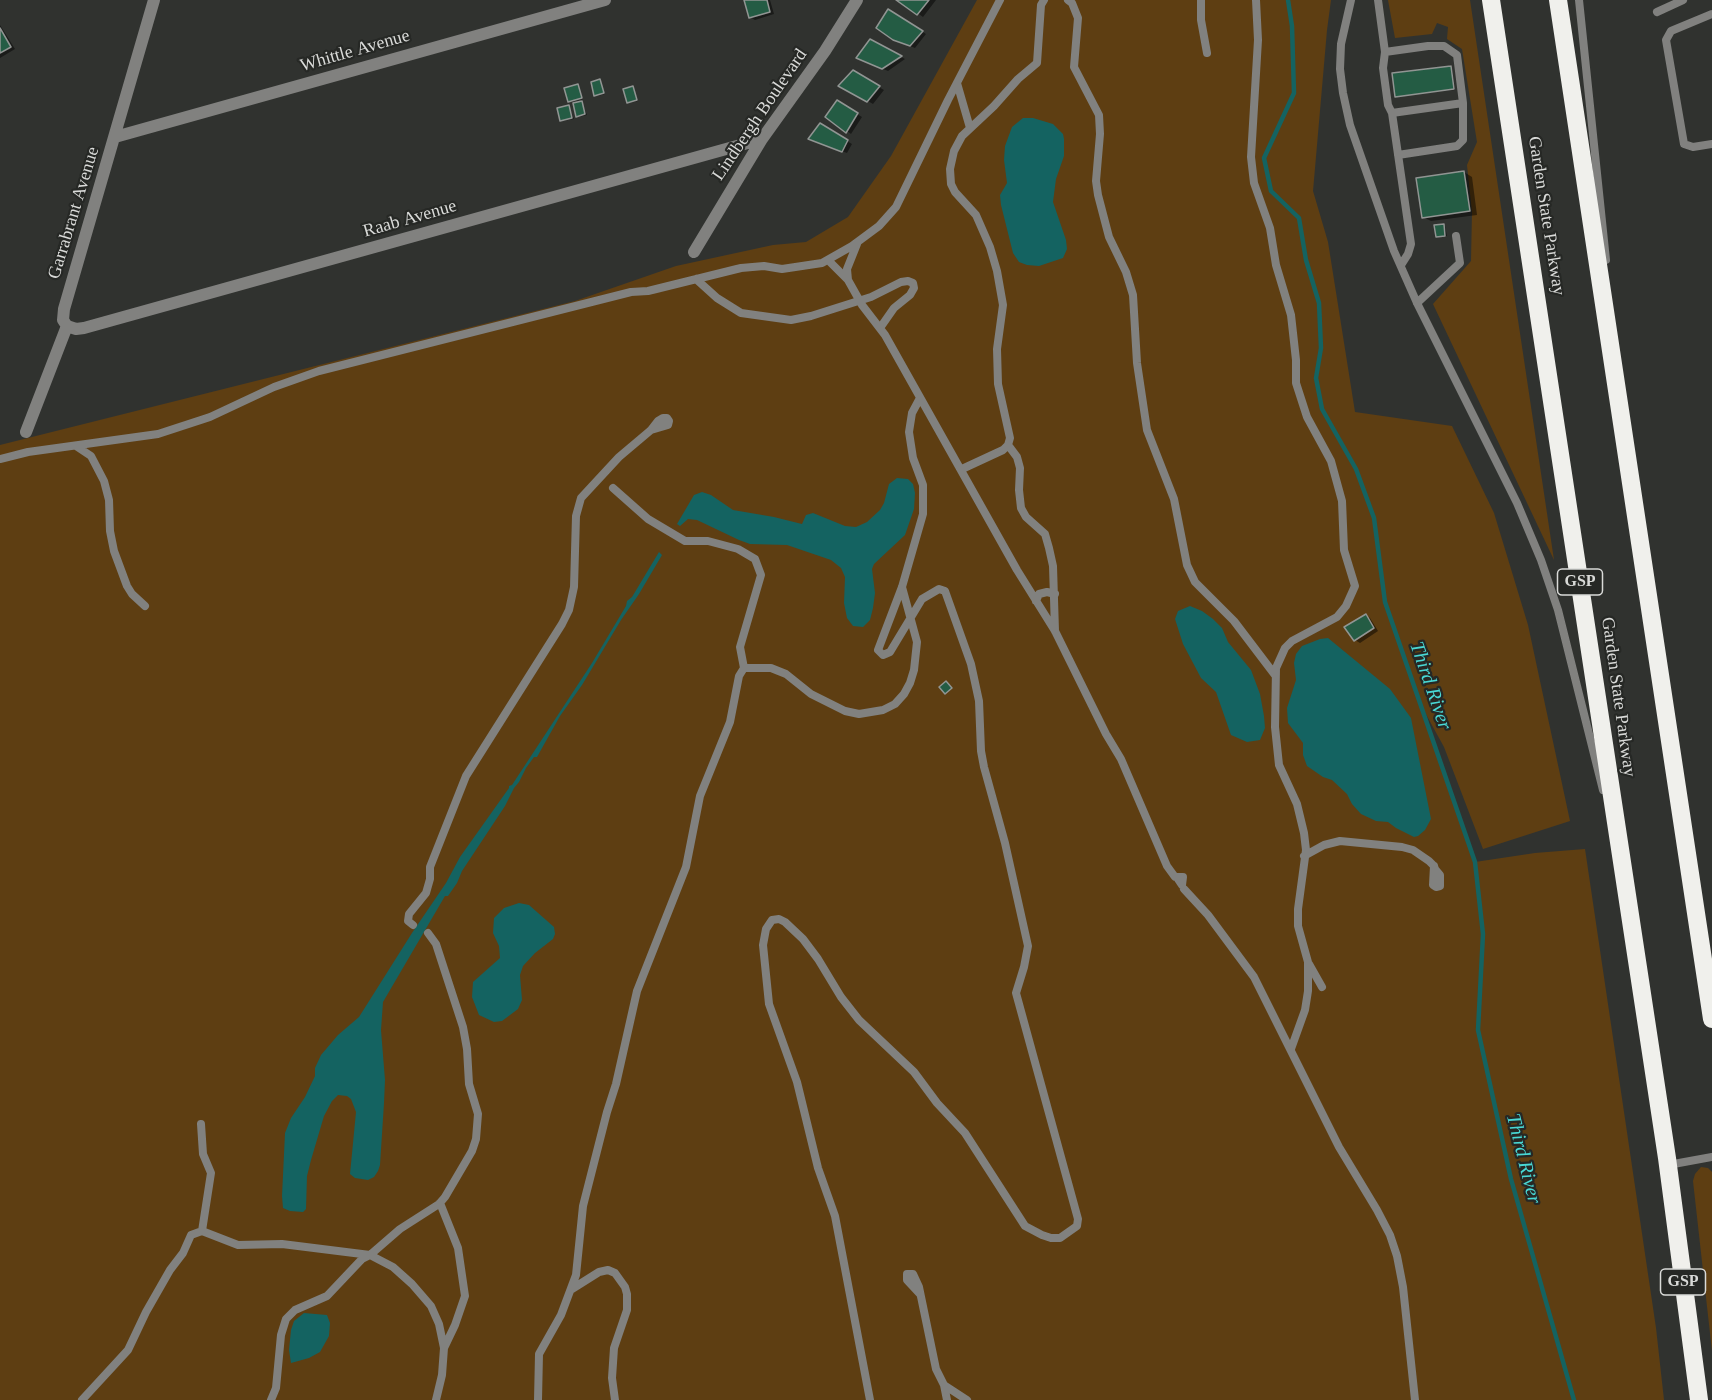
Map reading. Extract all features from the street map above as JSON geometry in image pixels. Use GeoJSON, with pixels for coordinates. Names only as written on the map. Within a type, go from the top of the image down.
{"type":"FeatureCollection","features":[{"type":"Feature","properties":{"kind":"highway","name":"Garden State Parkway"},"geometry":{"type":"LineString","coordinates":[[1491,0],[1560,442],[1621,863],[1668,1165],[1699,1400]]}},
{"type":"Feature","properties":{"kind":"highway"},"geometry":{"type":"LineString","coordinates":[[1558,0],[1712,1019]]}},
{"type":"Feature","properties":{"kind":"street","name":"Garrabrant Avenue"},"geometry":{"type":"LineString","coordinates":[[26,432],[67,326],[63,320],[63,313],[154,0]]}},
{"type":"Feature","properties":{"kind":"street","name":"Whittle Avenue"},"geometry":{"type":"LineString","coordinates":[[115,137],[605,0]]}},
{"type":"Feature","properties":{"kind":"street","name":"Lindbergh Boulevard"},"geometry":{"type":"LineString","coordinates":[[694,252],[762,139],[825,51],[857,0]]}},
{"type":"Feature","properties":{"kind":"street","name":"Raab Avenue"},"geometry":{"type":"LineString","coordinates":[[67,326],[84,328],[762,139]]}},
{"type":"Feature","properties":{"kind":"lane"},"geometry":{"type":"LineString","coordinates":[[0,459],[75,445],[158,434],[210,417],[274,387],[319,370],[632,292],[648,291],[741,268],[764,266],[782,269],[822,263],[879,226],[896,207],[1000,0]]}},
{"type":"Feature","properties":{"kind":"lane"},"geometry":{"type":"LineString","coordinates":[[962,469],[1003,450],[1010,438],[998,384],[997,349],[1004,305],[997,271],[990,247],[975,215],[951,184],[950,169],[954,151],[962,136],[1037,63],[1041,5],[1044,0]]}},
{"type":"Feature","properties":{"kind":"lane"},"geometry":{"type":"LineString","coordinates":[[1068,0],[1072,3],[1078,18],[1074,67],[1099,115],[1100,134],[1096,181],[1100,207],[1109,237],[1126,272],[1133,295],[1137,363],[1147,430],[1174,499],[1187,565],[1196,582],[1234,621],[1275,675]]}},
{"type":"Feature","properties":{"kind":"lane"},"geometry":{"type":"LineString","coordinates":[[1201,0],[1201,20],[1207,53]]}},
{"type":"Feature","properties":{"kind":"lane"},"geometry":{"type":"LineString","coordinates":[[1256,0],[1258,39],[1251,157],[1254,183],[1270,228],[1276,265],[1291,315],[1296,383],[1307,417],[1331,461],[1342,501],[1344,550],[1355,586],[1346,606],[1336,617],[1303,634],[1285,648],[1279,658],[1275,675],[1275,727],[1280,765],[1297,804],[1305,840],[1298,926],[1308,962],[1322,987]]}},
{"type":"Feature","properties":{"kind":"lane"},"geometry":{"type":"LineString","coordinates":[[1351,0],[1341,44],[1340,69],[1350,124],[1383,223],[1417,303],[1517,503],[1541,560],[1558,610],[1621,863]]}},
{"type":"Feature","properties":{"kind":"lane"},"geometry":{"type":"LineString","coordinates":[[1378,0],[1385,52],[1383,68],[1388,105],[1392,113],[1411,244],[1408,255],[1401,265]]}},
{"type":"Feature","properties":{"kind":"lane"},"geometry":{"type":"LineString","coordinates":[[1579,0],[1626,457]]}},
{"type":"Feature","properties":{"kind":"lane"},"geometry":{"type":"LineString","coordinates":[[1657,12],[1683,0]]}},
{"type":"Feature","properties":{"kind":"lane"},"geometry":{"type":"LineString","coordinates":[[1712,14],[1671,31],[1666,40],[1684,144],[1693,147],[1712,144]]}},
{"type":"Feature","properties":{"kind":"lane"},"geometry":{"type":"LineString","coordinates":[[1385,52],[1444,46],[1457,55],[1463,103],[1463,140],[1457,146],[1398,154]]}},
{"type":"Feature","properties":{"kind":"lane"},"geometry":{"type":"LineString","coordinates":[[957,83],[970,128]]}},
{"type":"Feature","properties":{"kind":"lane"},"geometry":{"type":"LineString","coordinates":[[1392,113],[1463,103]]}},
{"type":"Feature","properties":{"kind":"lane"},"geometry":{"type":"LineString","coordinates":[[1417,303],[1460,263],[1456,236]]}},
{"type":"Feature","properties":{"kind":"lane"},"geometry":{"type":"LineString","coordinates":[[848,280],[847,269],[859,241]]}},
{"type":"Feature","properties":{"kind":"lane"},"geometry":{"type":"LineString","coordinates":[[828,260],[848,280],[859,301],[880,328],[1055,631],[1121,759],[1167,866],[1175,877],[1183,877],[1182,885],[1178,879]]}},
{"type":"Feature","properties":{"kind":"lane"},"geometry":{"type":"LineString","coordinates":[[696,279],[731,308],[741,313],[791,320],[859,301],[901,282],[913,283],[914,288],[910,295],[894,308],[880,328]]}},
{"type":"Feature","properties":{"kind":"lane"},"geometry":{"type":"LineString","coordinates":[[870,1400],[835,1216],[818,1168],[797,1082],[769,1004],[763,945],[766,929],[772,920],[779,919],[784,922],[803,939],[818,959],[833,986],[853,1012],[914,1072],[937,1103],[965,1133],[1025,1226],[1042,1235],[1060,1238],[1077,1226],[1078,1219],[1016,993],[1028,946],[1005,843],[984,767],[979,701],[971,664],[945,591],[939,589],[918,603],[890,652],[880,653],[879,645],[902,587],[923,514],[923,485],[913,458],[909,432],[912,413],[920,398]]}},
{"type":"Feature","properties":{"kind":"lane"},"geometry":{"type":"LineString","coordinates":[[413,925],[408,921],[409,914],[426,893],[430,879],[430,867],[466,776],[569,610],[574,587],[576,516],[581,498],[619,457],[651,430]]}},
{"type":"Feature","properties":{"kind":"lane"},"geometry":{"type":"LineString","coordinates":[[75,445],[92,456],[104,480],[110,500],[110,531],[114,551],[127,585],[144,606]]}},
{"type":"Feature","properties":{"kind":"lane"},"geometry":{"type":"LineString","coordinates":[[1008,445],[1017,457],[1020,468],[1021,508],[1026,517],[1045,534],[1049,548],[1053,566],[1055,631]]}},
{"type":"Feature","properties":{"kind":"lane"},"geometry":{"type":"LineString","coordinates":[[538,1400],[539,1354],[554,1330],[571,1289],[579,1253],[583,1206],[616,1084],[637,991],[686,867],[700,796],[730,722],[739,676],[744,668],[740,647],[761,575],[755,559],[738,549],[708,541],[685,541],[648,519],[613,488]]}},
{"type":"Feature","properties":{"kind":"lane"},"geometry":{"type":"LineString","coordinates":[[744,668],[771,668],[786,674],[811,694],[844,711],[859,714],[883,710],[895,704],[904,694],[914,670],[917,642],[902,587]]}},
{"type":"Feature","properties":{"kind":"lane"},"geometry":{"type":"LineString","coordinates":[[1036,601],[1039,594],[1047,592],[1054,594]]}},
{"type":"Feature","properties":{"kind":"lane"},"geometry":{"type":"LineString","coordinates":[[1305,840],[1313,845],[1340,842],[1402,847],[1422,855],[1434,866]]}},
{"type":"Feature","properties":{"kind":"lane"},"geometry":{"type":"LineString","coordinates":[[1304,856],[1324,845]]}},
{"type":"Feature","properties":{"kind":"lane"},"geometry":{"type":"LineString","coordinates":[[1185,889],[1208,915],[1254,976],[1339,1147],[1377,1210],[1397,1256],[1403,1287],[1415,1400]]}},
{"type":"Feature","properties":{"kind":"lane"},"geometry":{"type":"LineString","coordinates":[[271,1400],[276,1388],[281,1335],[286,1319],[295,1310],[327,1296],[362,1259],[370,1255],[400,1229],[425,1215],[440,1203],[472,1151],[479,1126],[477,1107],[469,1084],[463,1028],[436,944],[428,933]]}},
{"type":"Feature","properties":{"kind":"lane"},"geometry":{"type":"LineString","coordinates":[[1291,1049],[1305,1010],[1308,991],[1308,962]]}},
{"type":"Feature","properties":{"kind":"lane"},"geometry":{"type":"LineString","coordinates":[[201,1124],[203,1154],[211,1173],[202,1232]]}},
{"type":"Feature","properties":{"kind":"lane"},"geometry":{"type":"LineString","coordinates":[[1668,1165],[1712,1157]]}},
{"type":"Feature","properties":{"kind":"lane"},"geometry":{"type":"LineString","coordinates":[[440,1203],[458,1248],[465,1296],[444,1348]]}},
{"type":"Feature","properties":{"kind":"lane"},"geometry":{"type":"LineString","coordinates":[[82,1400],[128,1350],[156,1295],[183,1253],[191,1235],[202,1232],[238,1245],[282,1244],[370,1255],[393,1267],[431,1306],[439,1324],[444,1348],[442,1375],[436,1400]]}},
{"type":"Feature","properties":{"kind":"lane"},"geometry":{"type":"LineString","coordinates":[[571,1289],[599,1272],[608,1270],[615,1273],[625,1287],[627,1310],[614,1348],[612,1378],[615,1400]]}},
{"type":"Feature","properties":{"kind":"lane"},"geometry":{"type":"LineString","coordinates":[[920,1294],[907,1280],[907,1274],[913,1274],[916,1279],[928,1325],[936,1369],[944,1384],[947,1400]]}},
{"type":"Feature","properties":{"kind":"lane"},"geometry":{"type":"LineString","coordinates":[[944,1384],[967,1400]]}},
{"type":"Feature","properties":{"kind":"shaded area"},"geometry":{"type":"Polygon","coordinates":[[[977,0],[1331,0],[1313,191],[1328,242],[1355,412],[1452,426],[1494,513],[1528,625],[1570,821],[1483,849],[1444,747],[1422,707],[1475,862],[1535,853],[1585,849],[1656,1328],[1664,1400],[0,1400],[0,445],[575,301],[676,266],[773,245],[806,242],[848,217],[891,156],[977,0]]]}},
{"type":"Feature","properties":{"kind":"shaded area"},"geometry":{"type":"Polygon","coordinates":[[[1388,0],[1470,0],[1554,560],[1433,304],[1471,261],[1472,212],[1467,165],[1477,142],[1462,49],[1447,39],[1448,27],[1437,23],[1432,34],[1395,38],[1388,0]]]}},
{"type":"Feature","properties":{"kind":"shaded area"},"geometry":{"type":"Polygon","coordinates":[[[1701,1167],[1708,1168],[1712,1172],[1712,1351],[1693,1181],[1701,1167]]]}},
{"type":"Feature","properties":{"kind":"water"},"geometry":{"type":"Polygon","coordinates":[[[1023,118],[1033,118],[1053,124],[1063,134],[1064,139],[1064,156],[1056,179],[1053,202],[1067,249],[1063,258],[1039,266],[1019,262],[1013,253],[1001,205],[1000,195],[1007,183],[1005,146],[1012,127],[1023,118]]]}},
{"type":"Feature","properties":{"kind":"water"},"geometry":{"type":"Polygon","coordinates":[[[897,478],[908,479],[913,484],[914,509],[905,535],[874,564],[872,569],[875,593],[873,608],[870,620],[863,627],[853,626],[847,618],[844,603],[845,577],[841,568],[831,560],[787,545],[750,544],[697,520],[688,519],[680,526],[677,524],[694,495],[702,492],[711,495],[733,510],[802,524],[806,515],[813,513],[845,526],[856,527],[867,522],[880,510],[889,484],[897,478]]]}},
{"type":"Feature","properties":{"kind":"water"},"geometry":{"type":"Polygon","coordinates":[[[659,552],[662,555],[639,594],[560,716],[537,757],[534,757],[526,768],[505,806],[462,871],[457,883],[448,896],[445,896],[383,1002],[381,1030],[385,1080],[378,1171],[368,1180],[355,1178],[350,1174],[356,1112],[351,1099],[338,1095],[324,1116],[311,1160],[307,1176],[306,1209],[303,1212],[283,1208],[285,1133],[315,1076],[315,1068],[321,1055],[338,1035],[359,1017],[446,883],[460,857],[509,786],[512,785],[592,663],[627,601],[632,597],[659,552]]]}},
{"type":"Feature","properties":{"kind":"water"},"geometry":{"type":"Polygon","coordinates":[[[1190,606],[1202,611],[1222,628],[1228,642],[1251,670],[1260,694],[1264,716],[1265,728],[1260,740],[1247,742],[1231,735],[1216,692],[1201,678],[1183,644],[1175,619],[1178,611],[1190,606]]]}},
{"type":"Feature","properties":{"kind":"water"},"geometry":{"type":"Polygon","coordinates":[[[1328,638],[1390,689],[1411,718],[1431,819],[1425,830],[1418,836],[1414,837],[1388,822],[1376,821],[1361,814],[1347,794],[1332,780],[1307,766],[1303,755],[1303,743],[1288,723],[1287,708],[1296,680],[1294,663],[1296,654],[1302,646],[1328,638]]]}},
{"type":"Feature","properties":{"kind":"water"},"geometry":{"type":"Polygon","coordinates":[[[519,903],[529,905],[554,927],[555,934],[553,939],[523,966],[520,975],[522,1000],[518,1009],[502,1021],[494,1022],[479,1015],[472,997],[473,982],[500,958],[499,946],[493,933],[494,918],[504,908],[519,903]]]}},
{"type":"Feature","properties":{"kind":"water"},"geometry":{"type":"Polygon","coordinates":[[[304,1313],[327,1315],[330,1323],[329,1336],[320,1352],[291,1363],[289,1350],[291,1330],[294,1321],[304,1313]]]}},
{"type":"Feature","properties":{"kind":"building"},"geometry":{"type":"Polygon","coordinates":[[[744,0],[767,0],[770,12],[749,18],[744,0]]]}},
{"type":"Feature","properties":{"kind":"building"},"geometry":{"type":"Polygon","coordinates":[[[896,0],[929,0],[917,15],[896,0]]]}},
{"type":"Feature","properties":{"kind":"building"},"geometry":{"type":"Polygon","coordinates":[[[888,9],[923,31],[910,46],[893,40],[876,28],[888,9]]]}},
{"type":"Feature","properties":{"kind":"building"},"geometry":{"type":"Polygon","coordinates":[[[0,28],[11,47],[0,53],[0,28]]]}},
{"type":"Feature","properties":{"kind":"building"},"geometry":{"type":"Polygon","coordinates":[[[870,39],[902,56],[882,69],[856,58],[870,39]]]}},
{"type":"Feature","properties":{"kind":"building"},"geometry":{"type":"Polygon","coordinates":[[[1451,66],[1454,89],[1395,97],[1392,73],[1451,66]]]}},
{"type":"Feature","properties":{"kind":"building"},"geometry":{"type":"Polygon","coordinates":[[[853,70],[880,86],[867,102],[838,86],[853,70]]]}},
{"type":"Feature","properties":{"kind":"building"},"geometry":{"type":"Polygon","coordinates":[[[600,79],[604,93],[594,96],[591,82],[600,79]]]}},
{"type":"Feature","properties":{"kind":"building"},"geometry":{"type":"Polygon","coordinates":[[[578,84],[582,98],[568,102],[564,88],[578,84]]]}},
{"type":"Feature","properties":{"kind":"building"},"geometry":{"type":"Polygon","coordinates":[[[633,86],[637,100],[627,103],[623,89],[633,86]]]}},
{"type":"Feature","properties":{"kind":"building"},"geometry":{"type":"Polygon","coordinates":[[[837,100],[858,113],[846,133],[825,117],[837,100]]]}},
{"type":"Feature","properties":{"kind":"building"},"geometry":{"type":"Polygon","coordinates":[[[582,101],[585,114],[576,117],[573,103],[582,101]]]}},
{"type":"Feature","properties":{"kind":"building"},"geometry":{"type":"Polygon","coordinates":[[[569,105],[572,118],[560,121],[557,108],[569,105]]]}},
{"type":"Feature","properties":{"kind":"building"},"geometry":{"type":"Polygon","coordinates":[[[820,123],[848,140],[842,152],[808,139],[820,123]]]}},
{"type":"Feature","properties":{"kind":"building"},"geometry":{"type":"Polygon","coordinates":[[[1464,171],[1470,211],[1422,218],[1416,178],[1464,171]]]}},
{"type":"Feature","properties":{"kind":"building"},"geometry":{"type":"Polygon","coordinates":[[[1444,224],[1445,236],[1436,237],[1434,225],[1444,224]]]}},
{"type":"Feature","properties":{"kind":"building"},"geometry":{"type":"Polygon","coordinates":[[[1366,614],[1374,628],[1354,641],[1344,627],[1366,614]]]}},
{"type":"Feature","properties":{"kind":"building"},"geometry":{"type":"Polygon","coordinates":[[[946,681],[952,688],[945,694],[939,687],[946,681]]]}},
{"type":"Feature","properties":{"kind":"waterway","name":"Third River"},"geometry":{"type":"LineString","coordinates":[[1288,0],[1292,26],[1294,93],[1264,158],[1271,191],[1299,218],[1306,260],[1319,303],[1321,348],[1316,378],[1322,409],[1356,469],[1374,518],[1385,602],[1475,862],[1483,934],[1478,1030],[1511,1179],[1574,1400]]}}]}
